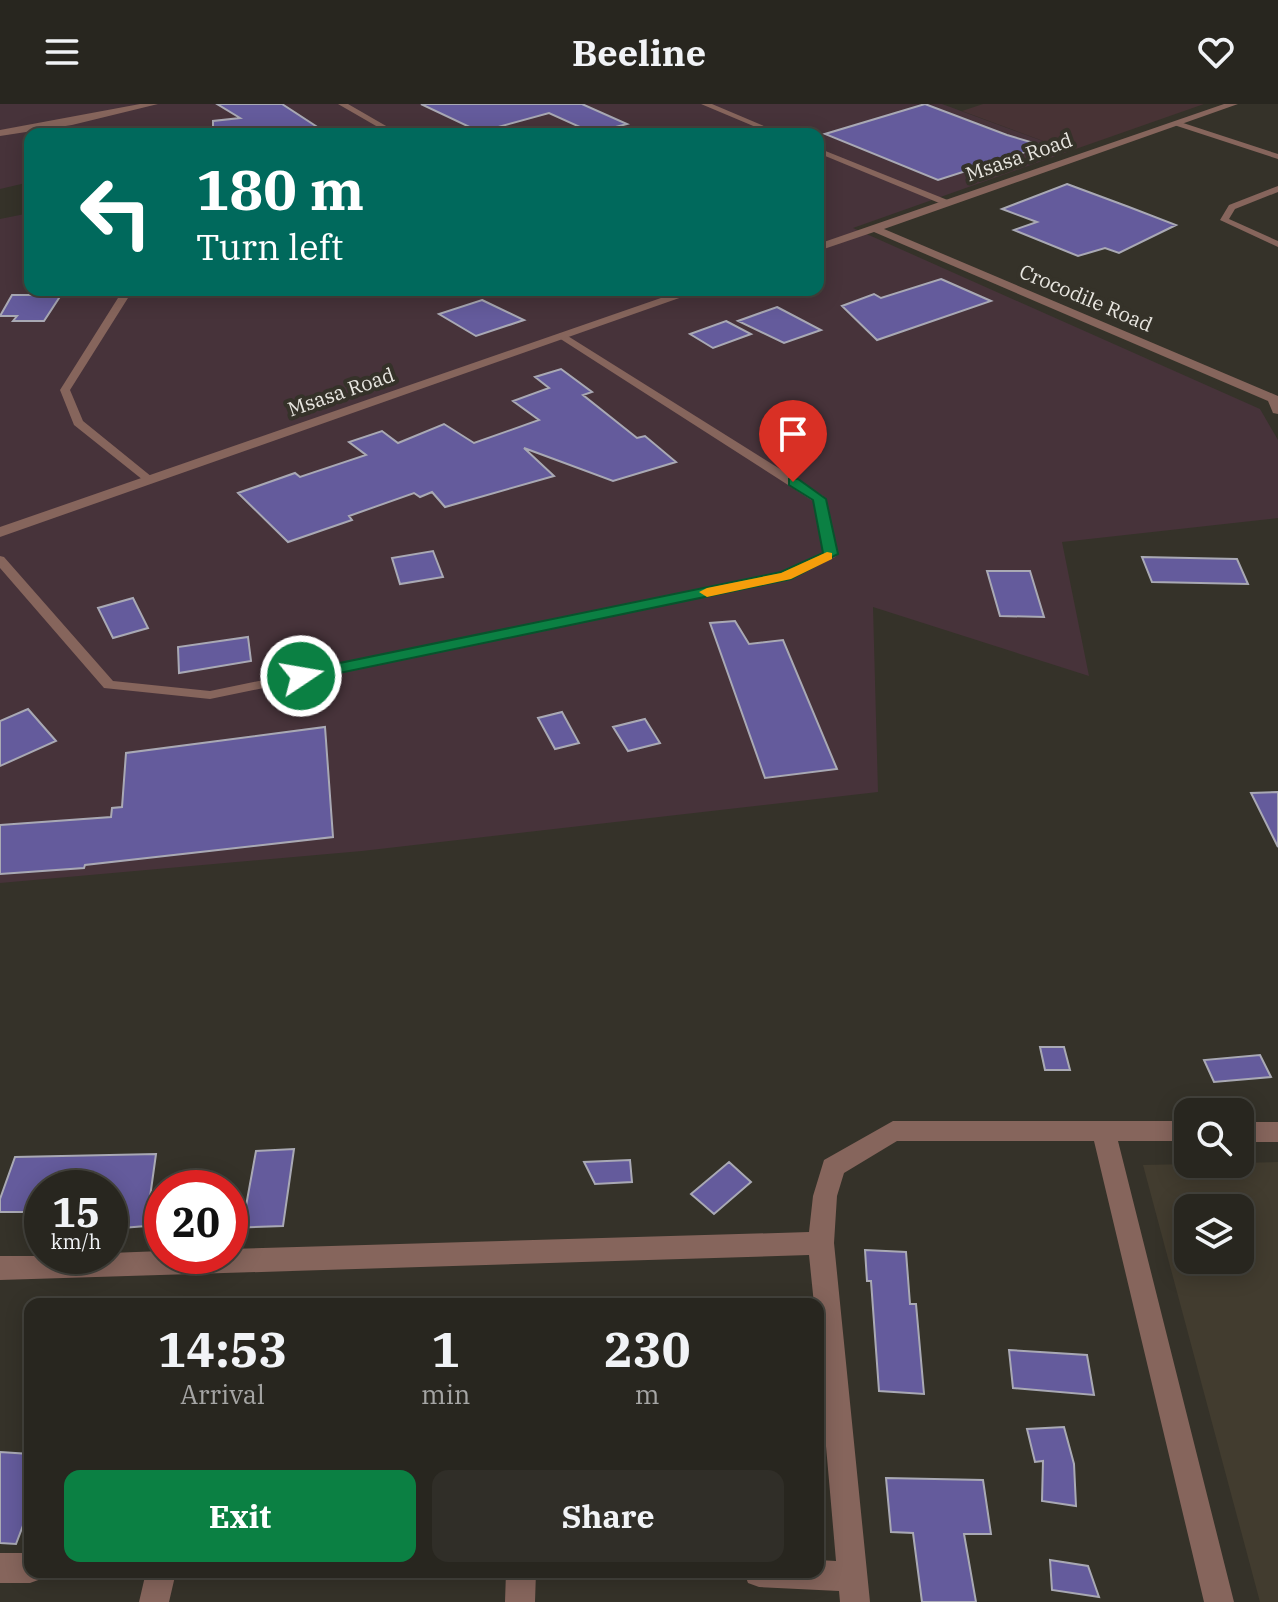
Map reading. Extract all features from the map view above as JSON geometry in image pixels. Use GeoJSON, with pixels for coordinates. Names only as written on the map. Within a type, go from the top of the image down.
{"type":"FeatureCollection","features":[{"type":"Feature","properties":{"kind":"street"},"geometry":{"type":"LineString","coordinates":[[33,128],[153,104]]}},
{"type":"Feature","properties":{"kind":"street","name":"Msasa Road"},"geometry":{"type":"LineString","coordinates":[[824,246],[1233,104]]}},
{"type":"Feature","properties":{"kind":"street"},"geometry":{"type":"LineString","coordinates":[[0,133],[24,129]]}},
{"type":"Feature","properties":{"kind":"street","name":"Crocodile Road"},"geometry":{"type":"LineString","coordinates":[[873,228],[1277,404]]}},
{"type":"Feature","properties":{"kind":"street","name":"Msasa Road"},"geometry":{"type":"LineString","coordinates":[[0,532],[679,296]]}},
{"type":"Feature","properties":{"kind":"street"},"geometry":{"type":"LineString","coordinates":[[1103,1130],[1219,1602]]}},
{"type":"Feature","properties":{"kind":"street"},"geometry":{"type":"LineString","coordinates":[[793,1578],[854,1589],[821,1243],[825,1196],[833,1167],[893,1131],[1174,1131]]}},
{"type":"Feature","properties":{"kind":"street"},"geometry":{"type":"LineString","coordinates":[[1254,1132],[1278,1132]]}},
{"type":"Feature","properties":{"kind":"street"},"geometry":{"type":"LineString","coordinates":[[0,1268],[821,1243]]}},
{"type":"Feature","properties":{"kind":"street"},"geometry":{"type":"LineString","coordinates":[[0,1568],[24,1568]]}},
{"type":"Feature","properties":{"kind":"street"},"geometry":{"type":"LineString","coordinates":[[154,1602],[160,1578]]}},
{"type":"Feature","properties":{"kind":"street"},"geometry":{"type":"LineString","coordinates":[[520,1602],[521,1578]]}},
{"type":"Feature","properties":{"kind":"lane"},"geometry":{"type":"LineString","coordinates":[[342,104],[385,128]]}},
{"type":"Feature","properties":{"kind":"lane"},"geometry":{"type":"LineString","coordinates":[[705,104],[764,128]]}},
{"type":"Feature","properties":{"kind":"lane"},"geometry":{"type":"LineString","coordinates":[[1177,123],[1278,157]]}},
{"type":"Feature","properties":{"kind":"lane"},"geometry":{"type":"LineString","coordinates":[[824,152],[947,203]]}},
{"type":"Feature","properties":{"kind":"lane"},"geometry":{"type":"LineString","coordinates":[[1278,189],[1232,207],[1224,220],[1278,244]]}},
{"type":"Feature","properties":{"kind":"lane"},"geometry":{"type":"LineString","coordinates":[[124,296],[65,390],[78,423],[148,480]]}},
{"type":"Feature","properties":{"kind":"lane"},"geometry":{"type":"LineString","coordinates":[[664,296],[670,299]]}},
{"type":"Feature","properties":{"kind":"lane"},"geometry":{"type":"LineString","coordinates":[[0,560],[109,685],[210,695],[786,576],[831,554],[819,499],[563,336]]}},
{"type":"Feature","properties":{"kind":"shaded area"},"geometry":{"type":"Polygon","coordinates":[[[0,104],[942,104],[1070,151],[853,228],[1260,409],[1278,440],[1278,518],[1062,542],[1089,676],[873,607],[878,792],[362,851],[0,883],[0,219],[24,214],[24,296],[824,296],[824,128],[24,128],[24,183],[0,189],[0,104]]]}},
{"type":"Feature","properties":{"kind":"shaded area"},"geometry":{"type":"Polygon","coordinates":[[[983,104],[1204,104],[1070,151],[962,111],[983,104]]]}},
{"type":"Feature","properties":{"kind":"shaded area"},"geometry":{"type":"Polygon","coordinates":[[[1278,1162],[1278,1602],[1260,1602],[1143,1165],[1174,1164],[1174,1178],[1254,1178],[1254,1163],[1278,1162]]]}},
{"type":"Feature","properties":{"kind":"building"},"geometry":{"type":"Polygon","coordinates":[[[217,104],[282,104],[319,128],[213,128],[213,121],[240,118],[217,104]]]}},
{"type":"Feature","properties":{"kind":"building"},"geometry":{"type":"Polygon","coordinates":[[[421,104],[582,104],[627,124],[612,128],[582,128],[549,113],[495,128],[472,128],[421,104]]]}},
{"type":"Feature","properties":{"kind":"building"},"geometry":{"type":"Polygon","coordinates":[[[925,104],[1044,146],[938,180],[825,134],[925,104]]]}},
{"type":"Feature","properties":{"kind":"building"},"geometry":{"type":"Polygon","coordinates":[[[1067,184],[1176,225],[1119,253],[1105,248],[1078,256],[1014,230],[1037,222],[1002,209],[1067,184]]]}},
{"type":"Feature","properties":{"kind":"building"},"geometry":{"type":"Polygon","coordinates":[[[941,279],[991,301],[877,340],[842,306],[874,294],[881,298],[941,279]]]}},
{"type":"Feature","properties":{"kind":"building"},"geometry":{"type":"Polygon","coordinates":[[[12,295],[60,296],[44,321],[13,321],[17,316],[0,316],[12,295]]]}},
{"type":"Feature","properties":{"kind":"building"},"geometry":{"type":"Polygon","coordinates":[[[482,300],[524,320],[476,336],[439,314],[482,300]]]}},
{"type":"Feature","properties":{"kind":"building"},"geometry":{"type":"Polygon","coordinates":[[[777,307],[821,330],[784,343],[738,321],[777,307]]]}},
{"type":"Feature","properties":{"kind":"building"},"geometry":{"type":"Polygon","coordinates":[[[726,321],[751,334],[713,348],[690,334],[726,321]]]}},
{"type":"Feature","properties":{"kind":"building"},"geometry":{"type":"Polygon","coordinates":[[[561,369],[592,392],[583,395],[637,438],[645,436],[676,462],[613,481],[524,448],[554,476],[445,507],[432,492],[420,497],[414,493],[349,516],[352,520],[288,542],[238,493],[295,473],[300,477],[366,455],[349,442],[382,431],[398,443],[444,424],[474,443],[539,420],[513,401],[549,388],[535,377],[561,369]]]}},
{"type":"Feature","properties":{"kind":"building"},"geometry":{"type":"Polygon","coordinates":[[[433,551],[443,577],[400,584],[392,558],[433,551]]]}},
{"type":"Feature","properties":{"kind":"building"},"geometry":{"type":"Polygon","coordinates":[[[1142,557],[1237,559],[1248,584],[1152,582],[1142,557]]]}},
{"type":"Feature","properties":{"kind":"building"},"geometry":{"type":"Polygon","coordinates":[[[987,571],[1030,571],[1044,617],[1000,616],[987,571]]]}},
{"type":"Feature","properties":{"kind":"building"},"geometry":{"type":"Polygon","coordinates":[[[133,598],[148,628],[113,638],[98,608],[133,598]]]}},
{"type":"Feature","properties":{"kind":"building"},"geometry":{"type":"Polygon","coordinates":[[[735,621],[749,644],[783,640],[837,769],[765,778],[710,623],[735,621]]]}},
{"type":"Feature","properties":{"kind":"building"},"geometry":{"type":"Polygon","coordinates":[[[248,637],[251,661],[179,673],[178,647],[248,637]]]}},
{"type":"Feature","properties":{"kind":"building"},"geometry":{"type":"Polygon","coordinates":[[[28,709],[56,741],[0,766],[0,721],[28,709]]]}},
{"type":"Feature","properties":{"kind":"building"},"geometry":{"type":"Polygon","coordinates":[[[562,712],[579,743],[555,749],[538,718],[562,712]]]}},
{"type":"Feature","properties":{"kind":"building"},"geometry":{"type":"Polygon","coordinates":[[[645,719],[660,743],[628,751],[613,727],[645,719]]]}},
{"type":"Feature","properties":{"kind":"building"},"geometry":{"type":"Polygon","coordinates":[[[325,727],[333,837],[85,865],[84,868],[0,874],[0,825],[111,817],[112,808],[122,807],[126,753],[325,727]]]}},
{"type":"Feature","properties":{"kind":"building"},"geometry":{"type":"Polygon","coordinates":[[[1278,792],[1278,847],[1251,793],[1278,792]]]}},
{"type":"Feature","properties":{"kind":"building"},"geometry":{"type":"Polygon","coordinates":[[[1040,1047],[1064,1047],[1070,1070],[1045,1070],[1040,1047]]]}},
{"type":"Feature","properties":{"kind":"building"},"geometry":{"type":"Polygon","coordinates":[[[1260,1055],[1271,1077],[1214,1082],[1204,1060],[1260,1055]]]}},
{"type":"Feature","properties":{"kind":"building"},"geometry":{"type":"Polygon","coordinates":[[[294,1149],[283,1226],[248,1227],[248,1195],[256,1151],[294,1149]]]}},
{"type":"Feature","properties":{"kind":"building"},"geometry":{"type":"Polygon","coordinates":[[[156,1154],[154,1170],[144,1170],[144,1226],[128,1228],[128,1170],[24,1170],[24,1212],[0,1212],[0,1199],[15,1157],[156,1154]]]}},
{"type":"Feature","properties":{"kind":"building"},"geometry":{"type":"Polygon","coordinates":[[[630,1160],[632,1182],[595,1184],[584,1162],[630,1160]]]}},
{"type":"Feature","properties":{"kind":"building"},"geometry":{"type":"Polygon","coordinates":[[[729,1162],[751,1182],[714,1214],[691,1194],[729,1162]]]}},
{"type":"Feature","properties":{"kind":"building"},"geometry":{"type":"Polygon","coordinates":[[[865,1250],[906,1252],[910,1304],[916,1304],[924,1394],[879,1391],[871,1281],[867,1281],[865,1250]]]}},
{"type":"Feature","properties":{"kind":"building"},"geometry":{"type":"Polygon","coordinates":[[[1009,1350],[1087,1355],[1094,1395],[1013,1388],[1009,1350]]]}},
{"type":"Feature","properties":{"kind":"building"},"geometry":{"type":"Polygon","coordinates":[[[1064,1427],[1074,1464],[1076,1506],[1042,1501],[1043,1461],[1035,1462],[1027,1429],[1064,1427]]]}},
{"type":"Feature","properties":{"kind":"building"},"geometry":{"type":"Polygon","coordinates":[[[0,1452],[24,1454],[24,1523],[16,1544],[0,1543],[0,1452]]]}},
{"type":"Feature","properties":{"kind":"building"},"geometry":{"type":"Polygon","coordinates":[[[886,1478],[983,1480],[991,1534],[964,1534],[976,1602],[922,1602],[913,1533],[891,1532],[886,1478]]]}},
{"type":"Feature","properties":{"kind":"building"},"geometry":{"type":"Polygon","coordinates":[[[1050,1560],[1088,1566],[1099,1597],[1052,1590],[1050,1560]]]}},
{"type":"Feature","properties":{"kind":"slow traffic"},"geometry":{"type":"LineString","coordinates":[[707,592],[786,576],[827,556]]}},
{"type":"Feature","properties":{"kind":"route"},"geometry":{"type":"LineString","coordinates":[[301,676],[786,576],[831,554],[819,499],[793,482]]}}]}
